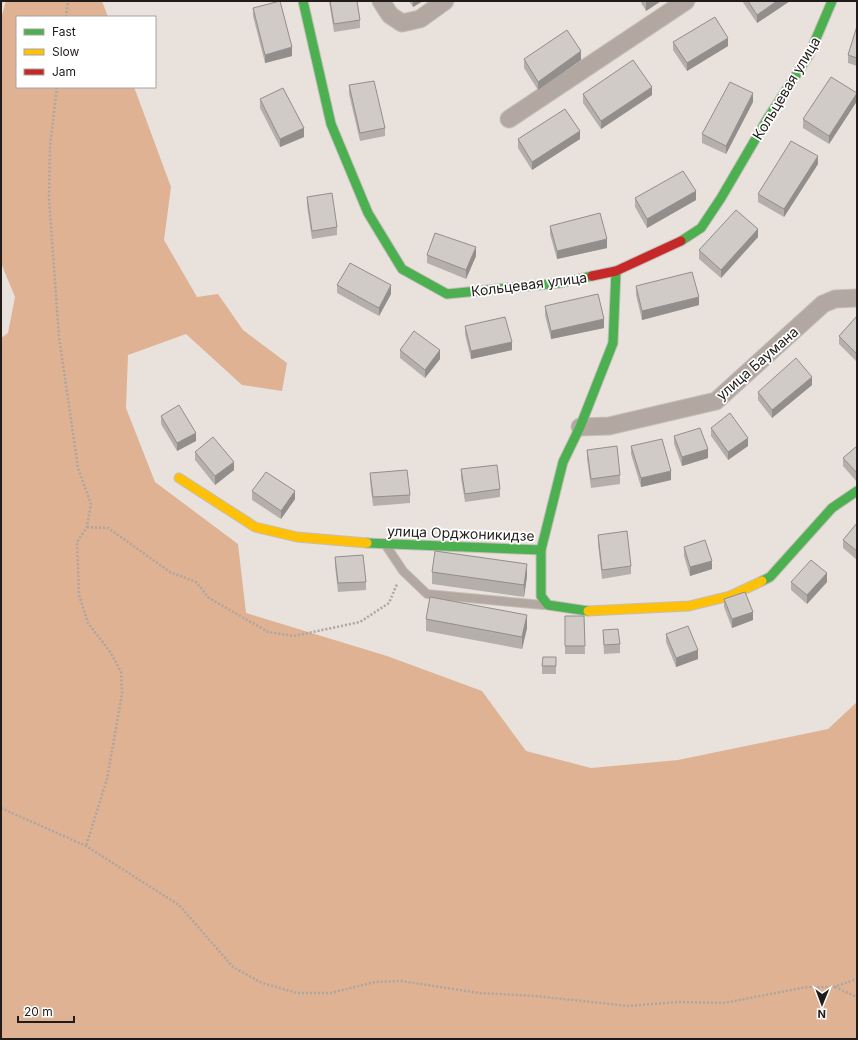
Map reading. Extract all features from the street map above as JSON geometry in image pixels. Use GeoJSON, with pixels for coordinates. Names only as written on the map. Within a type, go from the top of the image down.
{"type":"FeatureCollection","features":[{"type":"Feature","properties":{"kind":"street","name":"Кольцевая улица"},"geometry":{"type":"LineString","coordinates":[[303,1],[331,124],[368,213],[402,269],[447,294],[560,283],[616,271],[673,246],[701,228],[722,198],[766,121],[809,55],[836,2]]}},
{"type":"Feature","properties":{"kind":"street"},"geometry":{"type":"LineString","coordinates":[[381,1],[390,15],[402,23],[420,19],[445,1]]}},
{"type":"Feature","properties":{"kind":"street"},"geometry":{"type":"LineString","coordinates":[[509,119],[686,1]]}},
{"type":"Feature","properties":{"kind":"street"},"geometry":{"type":"LineString","coordinates":[[541,550],[563,462],[580,427],[613,343],[616,271]]}},
{"type":"Feature","properties":{"kind":"street","name":"улица Баумана"},"geometry":{"type":"LineString","coordinates":[[580,427],[609,426],[716,401],[823,304],[835,299],[857,298]]}},
{"type":"Feature","properties":{"kind":"street","name":"улица Орджоникидзе"},"geometry":{"type":"LineString","coordinates":[[179,478],[255,527],[297,537],[386,545],[541,550],[541,596],[548,605]]}},
{"type":"Feature","properties":{"kind":"street"},"geometry":{"type":"LineString","coordinates":[[548,605],[581,610],[622,610],[689,606],[730,596],[770,577],[832,508],[857,491]]}},
{"type":"Feature","properties":{"kind":"lane"},"geometry":{"type":"LineString","coordinates":[[386,545],[403,571],[427,594],[548,605]]}},
{"type":"Feature","properties":{"kind":"path"},"geometry":{"type":"LineString","coordinates":[[66,16],[68,1]]}},
{"type":"Feature","properties":{"kind":"path"},"geometry":{"type":"LineString","coordinates":[[57,88],[50,146],[50,206],[59,337],[78,468],[91,504],[87,527],[77,542],[79,596],[88,623],[111,653],[120,672],[122,694],[107,779],[86,846]]}},
{"type":"Feature","properties":{"kind":"path"},"geometry":{"type":"LineString","coordinates":[[87,527],[108,528],[170,572],[196,582],[209,598],[268,632],[294,636],[360,622],[389,603],[403,571]]}},
{"type":"Feature","properties":{"kind":"path"},"geometry":{"type":"LineString","coordinates":[[1,808],[86,846],[179,905],[234,967],[262,983],[297,993],[331,993],[375,982],[401,981],[479,992],[536,996],[628,1006],[678,1002],[724,1003],[807,987],[834,987],[857,980]]}},
{"type":"Feature","properties":{"kind":"path"},"geometry":{"type":"LineString","coordinates":[[834,987],[857,997]]}},
{"type":"Feature","properties":{"kind":"shaded area"},"geometry":{"type":"Polygon","coordinates":[[[6,1],[102,1],[108,16],[16,16],[16,88],[134,88],[171,187],[164,240],[197,297],[218,294],[243,330],[287,363],[282,391],[242,385],[186,334],[128,355],[126,408],[155,482],[238,544],[246,613],[387,656],[482,691],[526,751],[591,768],[678,760],[828,729],[857,702],[857,1039],[1,1039],[1,338],[8,333],[15,297],[1,263],[1,18],[6,1]]]}},
{"type":"Feature","properties":{"kind":"building"},"geometry":{"type":"Polygon","coordinates":[[[280,1],[292,47],[265,55],[253,8],[280,1]]]}},
{"type":"Feature","properties":{"kind":"building"},"geometry":{"type":"Polygon","coordinates":[[[330,1],[357,1],[360,20],[334,24],[330,1]]]}},
{"type":"Feature","properties":{"kind":"building"},"geometry":{"type":"Polygon","coordinates":[[[748,1],[777,1],[757,15],[748,1]]]}},
{"type":"Feature","properties":{"kind":"building"},"geometry":{"type":"Polygon","coordinates":[[[715,17],[728,38],[687,63],[673,42],[715,17]]]}},
{"type":"Feature","properties":{"kind":"building"},"geometry":{"type":"Polygon","coordinates":[[[857,26],[857,58],[848,55],[857,26]]]}},
{"type":"Feature","properties":{"kind":"building"},"geometry":{"type":"Polygon","coordinates":[[[567,30],[581,51],[538,82],[524,59],[567,30]]]}},
{"type":"Feature","properties":{"kind":"building"},"geometry":{"type":"Polygon","coordinates":[[[633,60],[652,87],[601,121],[583,94],[633,60]]]}},
{"type":"Feature","properties":{"kind":"building"},"geometry":{"type":"Polygon","coordinates":[[[831,77],[857,93],[829,136],[803,119],[831,77]]]}},
{"type":"Feature","properties":{"kind":"building"},"geometry":{"type":"Polygon","coordinates":[[[374,81],[385,128],[360,133],[349,85],[374,81]]]}},
{"type":"Feature","properties":{"kind":"building"},"geometry":{"type":"Polygon","coordinates":[[[730,82],[753,93],[726,146],[702,134],[730,82]]]}},
{"type":"Feature","properties":{"kind":"building"},"geometry":{"type":"Polygon","coordinates":[[[283,88],[304,128],[280,139],[260,99],[283,88]]]}},
{"type":"Feature","properties":{"kind":"building"},"geometry":{"type":"Polygon","coordinates":[[[565,109],[580,131],[532,162],[518,139],[565,109]]]}},
{"type":"Feature","properties":{"kind":"building"},"geometry":{"type":"Polygon","coordinates":[[[791,141],[818,156],[784,209],[758,194],[791,141]]]}},
{"type":"Feature","properties":{"kind":"building"},"geometry":{"type":"Polygon","coordinates":[[[683,171],[696,191],[647,219],[635,198],[683,171]]]}},
{"type":"Feature","properties":{"kind":"building"},"geometry":{"type":"Polygon","coordinates":[[[332,193],[337,227],[312,231],[307,197],[332,193]]]}},
{"type":"Feature","properties":{"kind":"building"},"geometry":{"type":"Polygon","coordinates":[[[736,210],[758,229],[721,270],[699,250],[736,210]]]}},
{"type":"Feature","properties":{"kind":"building"},"geometry":{"type":"Polygon","coordinates":[[[600,213],[607,239],[557,251],[550,226],[600,213]]]}},
{"type":"Feature","properties":{"kind":"building"},"geometry":{"type":"Polygon","coordinates":[[[435,233],[476,247],[466,270],[427,255],[435,233]]]}},
{"type":"Feature","properties":{"kind":"building"},"geometry":{"type":"Polygon","coordinates":[[[350,263],[391,285],[379,308],[337,285],[350,263]]]}},
{"type":"Feature","properties":{"kind":"building"},"geometry":{"type":"Polygon","coordinates":[[[692,272],[699,297],[642,311],[636,286],[692,272]]]}},
{"type":"Feature","properties":{"kind":"building"},"geometry":{"type":"Polygon","coordinates":[[[598,294],[604,319],[551,331],[545,306],[598,294]]]}},
{"type":"Feature","properties":{"kind":"building"},"geometry":{"type":"Polygon","coordinates":[[[857,316],[857,354],[839,336],[857,316]]]}},
{"type":"Feature","properties":{"kind":"building"},"geometry":{"type":"Polygon","coordinates":[[[505,317],[512,342],[471,351],[465,326],[505,317]]]}},
{"type":"Feature","properties":{"kind":"building"},"geometry":{"type":"Polygon","coordinates":[[[414,331],[440,350],[425,370],[400,350],[414,331]]]}},
{"type":"Feature","properties":{"kind":"building"},"geometry":{"type":"Polygon","coordinates":[[[796,358],[812,377],[772,410],[758,392],[796,358]]]}},
{"type":"Feature","properties":{"kind":"building"},"geometry":{"type":"Polygon","coordinates":[[[179,405],[196,433],[177,443],[161,416],[179,405]]]}},
{"type":"Feature","properties":{"kind":"building"},"geometry":{"type":"Polygon","coordinates":[[[730,413],[748,438],[728,452],[711,428],[730,413]]]}},
{"type":"Feature","properties":{"kind":"building"},"geometry":{"type":"Polygon","coordinates":[[[700,428],[708,449],[682,457],[674,436],[700,428]]]}},
{"type":"Feature","properties":{"kind":"building"},"geometry":{"type":"Polygon","coordinates":[[[213,437],[234,462],[215,476],[195,452],[213,437]]]}},
{"type":"Feature","properties":{"kind":"building"},"geometry":{"type":"Polygon","coordinates":[[[662,439],[671,471],[641,478],[631,446],[662,439]]]}},
{"type":"Feature","properties":{"kind":"building"},"geometry":{"type":"Polygon","coordinates":[[[617,446],[620,475],[591,479],[587,450],[617,446]]]}},
{"type":"Feature","properties":{"kind":"building"},"geometry":{"type":"Polygon","coordinates":[[[857,446],[857,473],[843,458],[857,446]]]}},
{"type":"Feature","properties":{"kind":"building"},"geometry":{"type":"Polygon","coordinates":[[[497,465],[500,489],[465,494],[461,469],[497,465]]]}},
{"type":"Feature","properties":{"kind":"building"},"geometry":{"type":"Polygon","coordinates":[[[407,470],[410,495],[373,497],[370,473],[407,470]]]}},
{"type":"Feature","properties":{"kind":"building"},"geometry":{"type":"Polygon","coordinates":[[[266,472],[295,491],[281,511],[252,491],[266,472]]]}},
{"type":"Feature","properties":{"kind":"building"},"geometry":{"type":"Polygon","coordinates":[[[857,523],[857,551],[843,540],[857,523]]]}},
{"type":"Feature","properties":{"kind":"building"},"geometry":{"type":"Polygon","coordinates":[[[627,531],[631,566],[602,570],[598,535],[627,531]]]}},
{"type":"Feature","properties":{"kind":"building"},"geometry":{"type":"Polygon","coordinates":[[[705,540],[712,561],[690,567],[684,547],[705,540]]]}},
{"type":"Feature","properties":{"kind":"building"},"geometry":{"type":"Polygon","coordinates":[[[435,551],[527,564],[524,585],[432,572],[435,551]]]}},
{"type":"Feature","properties":{"kind":"building"},"geometry":{"type":"Polygon","coordinates":[[[363,555],[366,582],[338,583],[335,557],[363,555]]]}},
{"type":"Feature","properties":{"kind":"building"},"geometry":{"type":"Polygon","coordinates":[[[811,560],[827,573],[807,595],[791,582],[811,560]]]}},
{"type":"Feature","properties":{"kind":"building"},"geometry":{"type":"Polygon","coordinates":[[[745,592],[753,612],[732,619],[724,599],[745,592]]]}},
{"type":"Feature","properties":{"kind":"building"},"geometry":{"type":"Polygon","coordinates":[[[430,597],[527,615],[522,637],[426,619],[430,597]]]}},
{"type":"Feature","properties":{"kind":"building"},"geometry":{"type":"Polygon","coordinates":[[[565,616],[584,616],[585,646],[565,646],[565,616]]]}},
{"type":"Feature","properties":{"kind":"building"},"geometry":{"type":"Polygon","coordinates":[[[688,626],[698,650],[676,658],[666,634],[688,626]]]}},
{"type":"Feature","properties":{"kind":"building"},"geometry":{"type":"Polygon","coordinates":[[[618,629],[620,644],[604,645],[603,630],[618,629]]]}},
{"type":"Feature","properties":{"kind":"building"},"geometry":{"type":"Polygon","coordinates":[[[543,657],[556,657],[556,666],[542,666],[543,657]]]}},
{"type":"Feature","properties":{"kind":"traffic: fast"},"geometry":{"type":"LineString","coordinates":[[303,1],[331,124],[368,213],[402,269],[447,294],[560,283],[592,276]]}},
{"type":"Feature","properties":{"kind":"traffic: fast"},"geometry":{"type":"LineString","coordinates":[[681,241],[701,228],[721,198],[766,121],[809,55],[832,1]]}},
{"type":"Feature","properties":{"kind":"traffic: fast"},"geometry":{"type":"LineString","coordinates":[[588,611],[548,605],[541,596],[541,550],[563,462],[580,427],[613,343],[616,271]]}},
{"type":"Feature","properties":{"kind":"traffic: fast"},"geometry":{"type":"LineString","coordinates":[[762,581],[770,577],[832,508],[857,491]]}},
{"type":"Feature","properties":{"kind":"traffic: fast"},"geometry":{"type":"LineString","coordinates":[[367,543],[541,550]]}},
{"type":"Feature","properties":{"kind":"traffic: slow"},"geometry":{"type":"LineString","coordinates":[[179,478],[255,527],[297,537],[367,543]]}},
{"type":"Feature","properties":{"kind":"traffic: slow"},"geometry":{"type":"LineString","coordinates":[[588,611],[689,606],[730,596],[762,581]]}},
{"type":"Feature","properties":{"kind":"traffic: jam"},"geometry":{"type":"LineString","coordinates":[[592,276],[616,271],[681,241]]}}]}
